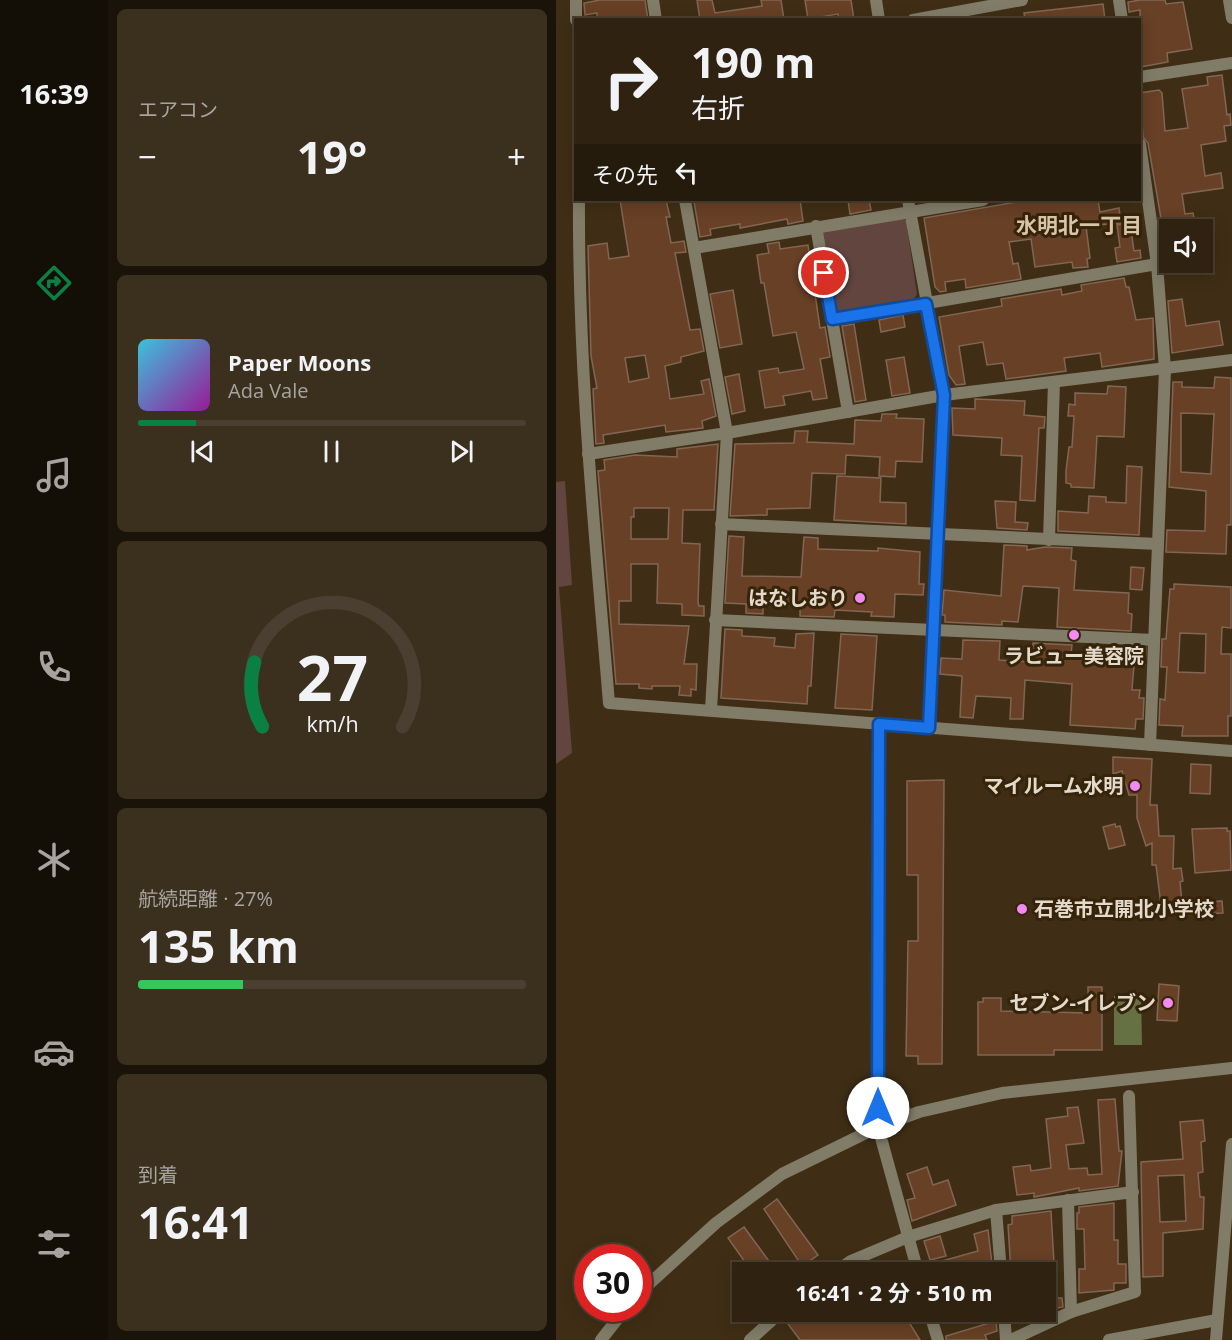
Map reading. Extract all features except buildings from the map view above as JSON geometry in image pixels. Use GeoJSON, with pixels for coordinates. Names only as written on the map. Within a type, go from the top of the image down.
{"type":"FeatureCollection","features":[{"type":"Feature","properties":{"kind":"street"},"geometry":{"type":"LineString","coordinates":[[576,0],[576,18]]}},
{"type":"Feature","properties":{"kind":"street"},"geometry":{"type":"LineString","coordinates":[[653,0],[656,18]]}},
{"type":"Feature","properties":{"kind":"street"},"geometry":{"type":"LineString","coordinates":[[876,0],[879,18]]}},
{"type":"Feature","properties":{"kind":"street"},"geometry":{"type":"LineString","coordinates":[[924,18],[1022,0]]}},
{"type":"Feature","properties":{"kind":"street"},"geometry":{"type":"LineString","coordinates":[[1119,0],[1122,18]]}},
{"type":"Feature","properties":{"kind":"street"},"geometry":{"type":"LineString","coordinates":[[1229,0],[1231,18]]}},
{"type":"Feature","properties":{"kind":"street"},"geometry":{"type":"LineString","coordinates":[[1141,77],[1231,63]]}},
{"type":"Feature","properties":{"kind":"street"},"geometry":{"type":"LineString","coordinates":[[1141,177],[1157,264],[1165,369],[1150,745]]}},
{"type":"Feature","properties":{"kind":"street"},"geometry":{"type":"LineString","coordinates":[[578,201],[578,297],[588,454],[609,703],[1231,751]]}},
{"type":"Feature","properties":{"kind":"street"},"geometry":{"type":"LineString","coordinates":[[685,201],[727,433],[711,710]]}},
{"type":"Feature","properties":{"kind":"street"},"geometry":{"type":"LineString","coordinates":[[694,248],[816,226],[909,205],[968,201]]}},
{"type":"Feature","properties":{"kind":"street"},"geometry":{"type":"LineString","coordinates":[[909,205],[944,395],[929,728]]}},
{"type":"Feature","properties":{"kind":"street"},"geometry":{"type":"LineString","coordinates":[[816,226],[848,412]]}},
{"type":"Feature","properties":{"kind":"street"},"geometry":{"type":"LineString","coordinates":[[832,319],[1157,264]]}},
{"type":"Feature","properties":{"kind":"street"},"geometry":{"type":"LineString","coordinates":[[588,454],[727,433],[944,395],[1231,360]]}},
{"type":"Feature","properties":{"kind":"street"},"geometry":{"type":"LineString","coordinates":[[1049,540],[1054,382]]}},
{"type":"Feature","properties":{"kind":"street"},"geometry":{"type":"LineString","coordinates":[[721,524],[939,536],[1158,544]]}},
{"type":"Feature","properties":{"kind":"street"},"geometry":{"type":"LineString","coordinates":[[715,620],[1154,640]]}},
{"type":"Feature","properties":{"kind":"street"},"geometry":{"type":"LineString","coordinates":[[879,724],[878,1127],[915,1262]]}},
{"type":"Feature","properties":{"kind":"street"},"geometry":{"type":"LineString","coordinates":[[652,1281],[716,1223],[782,1174],[878,1127],[919,1112],[1002,1093],[1231,1068]]}},
{"type":"Feature","properties":{"kind":"street"},"geometry":{"type":"LineString","coordinates":[[1011,1340],[1071,1312],[1135,1292],[1129,1096]]}},
{"type":"Feature","properties":{"kind":"street"},"geometry":{"type":"LineString","coordinates":[[1216,1340],[1231,1144]]}},
{"type":"Feature","properties":{"kind":"street"},"geometry":{"type":"LineString","coordinates":[[850,1262],[908,1237],[996,1210],[1133,1192]]}},
{"type":"Feature","properties":{"kind":"street"},"geometry":{"type":"LineString","coordinates":[[1068,1200],[1071,1312]]}},
{"type":"Feature","properties":{"kind":"street"},"geometry":{"type":"LineString","coordinates":[[996,1210],[1000,1262]]}},
{"type":"Feature","properties":{"kind":"street"},"geometry":{"type":"LineString","coordinates":[[1109,1340],[1217,1320]]}},
{"type":"Feature","properties":{"kind":"street"},"geometry":{"type":"LineString","coordinates":[[601,1340],[615,1322]]}},
{"type":"Feature","properties":{"kind":"street"},"geometry":{"type":"LineString","coordinates":[[750,1340],[770,1322]]}},
{"type":"Feature","properties":{"kind":"street"},"geometry":{"type":"LineString","coordinates":[[932,1322],[938,1340]]}},
{"type":"Feature","properties":{"kind":"street"},"geometry":{"type":"LineString","coordinates":[[1005,1322],[1006,1340]]}},
{"type":"Feature","properties":{"kind":"shaded area"},"geometry":{"type":"Polygon","coordinates":[[[895,217],[906,220],[917,294],[913,300],[837,314],[820,230],[895,217]]]}},
{"type":"Feature","properties":{"kind":"shaded area"},"geometry":{"type":"Polygon","coordinates":[[[565,481],[572,585],[559,587],[572,753],[556,764],[556,482],[565,481]]]}},
{"type":"Feature","properties":{"kind":"shaded area"},"geometry":{"type":"Polygon","coordinates":[[[1141,995],[1142,1045],[1114,1045],[1114,996],[1141,995]]]}},
{"type":"Feature","properties":{"kind":"place","name":"はなしおり"},"geometry":{"type":"Point","coordinates":[860,598]}},
{"type":"Feature","properties":{"kind":"place","name":"ラビュー美容院"},"geometry":{"type":"Point","coordinates":[1074,635]}},
{"type":"Feature","properties":{"kind":"place","name":"マイルーム水明"},"geometry":{"type":"Point","coordinates":[1135,786]}},
{"type":"Feature","properties":{"kind":"place","name":"石巻市立開北小学校"},"geometry":{"type":"Point","coordinates":[1022,909]}},
{"type":"Feature","properties":{"kind":"place","name":"セブン-イレブン"},"geometry":{"type":"Point","coordinates":[1168,1003]}},
{"type":"Feature","properties":{"kind":"district","name":"水明北一丁目"},"geometry":{"type":"Point","coordinates":[1079,226]}},
{"type":"Feature","properties":{"kind":"route"},"geometry":{"type":"LineString","coordinates":[[824,273],[832,319],[926,304],[944,395],[929,728],[879,724],[878,1108]]}}]}
